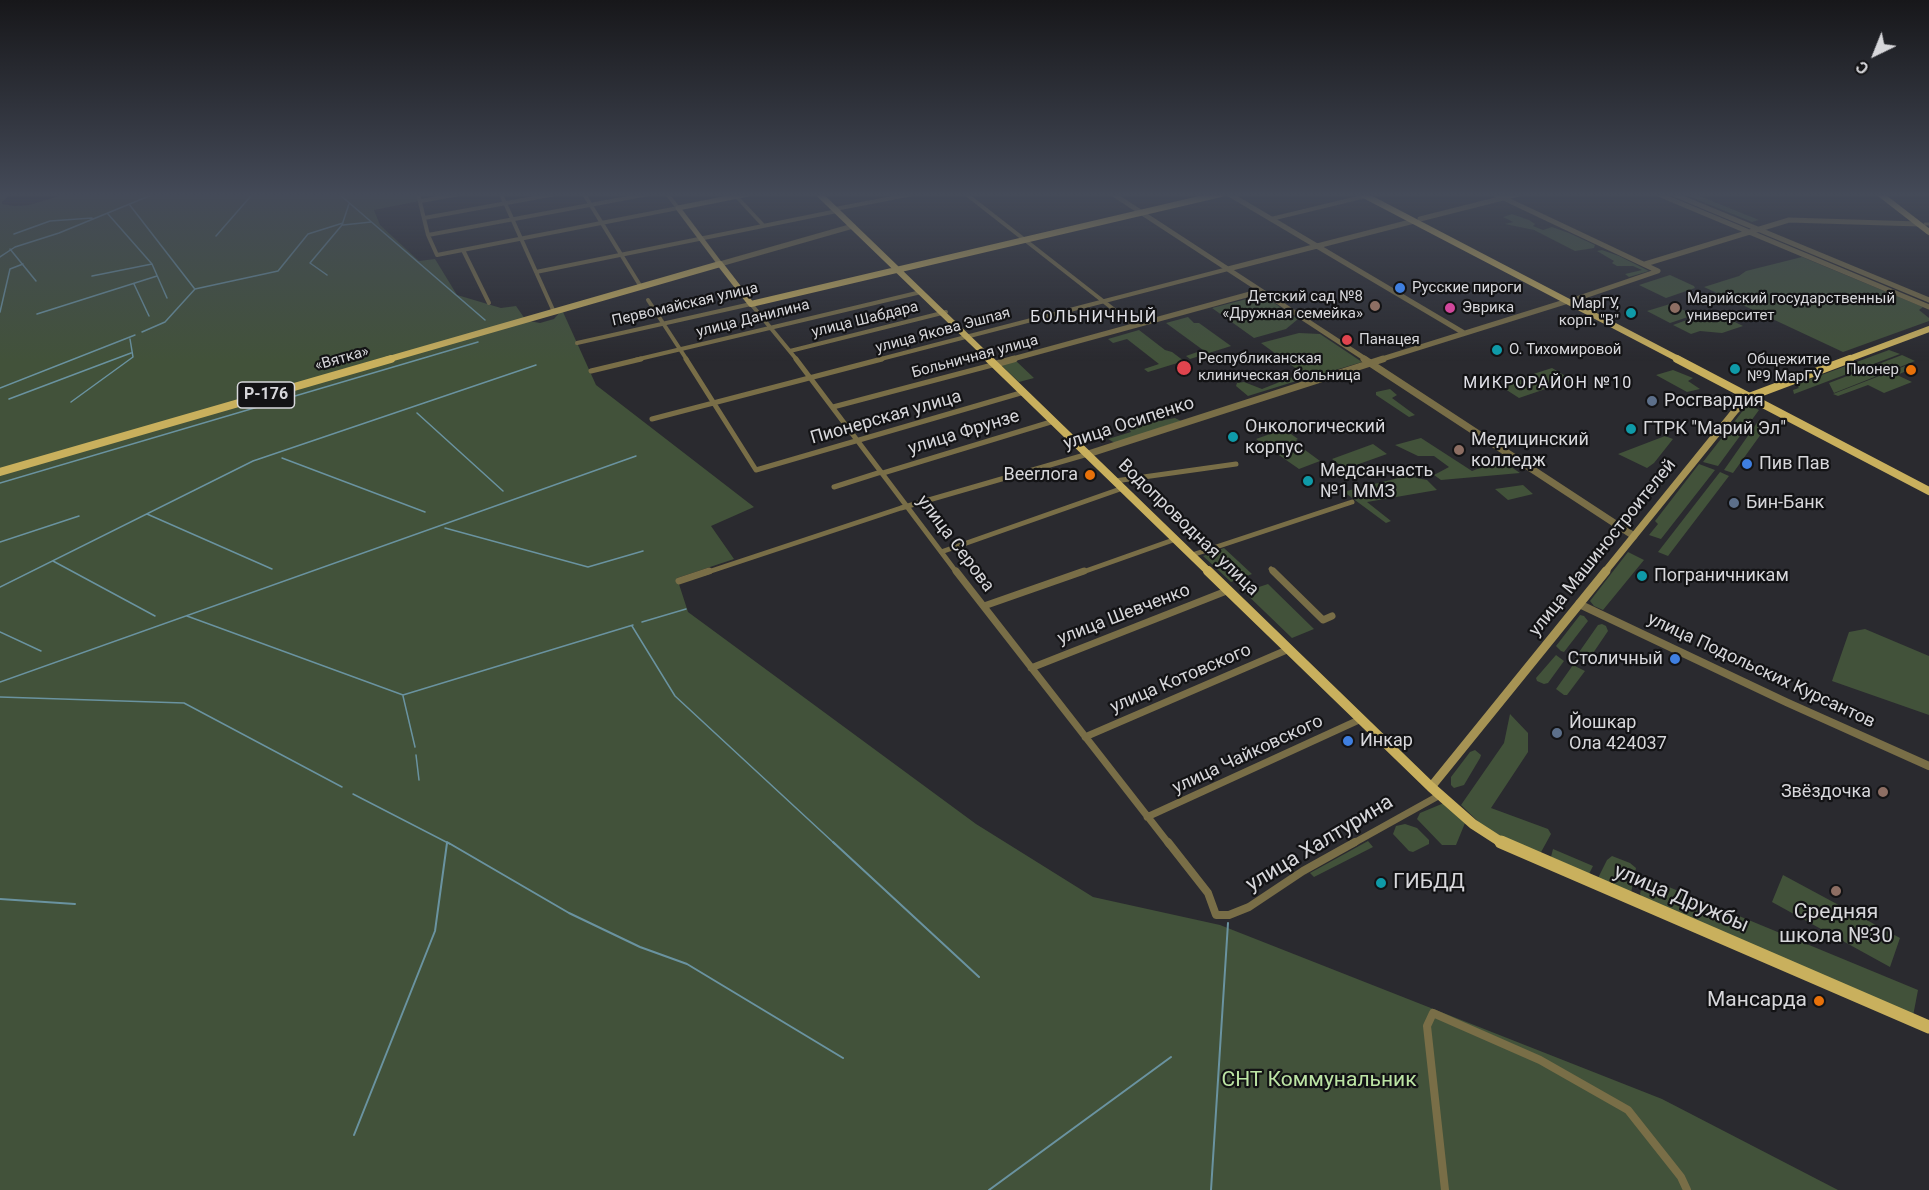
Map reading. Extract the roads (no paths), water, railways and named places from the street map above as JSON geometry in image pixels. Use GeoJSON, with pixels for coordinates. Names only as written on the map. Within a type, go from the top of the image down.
{"type":"FeatureCollection","features":[{"type":"Feature","properties":{"kind":"main road","name":"улица Серова"},"geometry":{"type":"LineString","coordinates":[[709,250],[751,304]]}},
{"type":"Feature","properties":{"kind":"main road","name":"Водопроводная улица"},"geometry":{"type":"LineString","coordinates":[[877,250],[1436,791]]}},
{"type":"Feature","properties":{"kind":"main road","name":"Первомайская улица"},"geometry":{"type":"LineString","coordinates":[[751,304],[983,250]]}},
{"type":"Feature","properties":{"kind":"main road"},"geometry":{"type":"LineString","coordinates":[[1473,250],[1929,491]]}},
{"type":"Feature","properties":{"kind":"main road","name":"«Вятка»"},"geometry":{"type":"LineString","coordinates":[[0,472],[720,264]]}},
{"type":"Feature","properties":{"kind":"main road","name":"улица Машиностроителей"},"geometry":{"type":"LineString","coordinates":[[1436,791],[1579,604],[1740,404],[1752,396],[1929,329]]}},
{"type":"Feature","properties":{"kind":"main road","name":"улица Дружбы"},"geometry":{"type":"LineString","coordinates":[[1436,791],[1473,824],[1502,843],[1929,1027]]}},
{"type":"Feature","properties":{"kind":"street"},"geometry":{"type":"LineString","coordinates":[[435,250],[437,255],[464,250],[489,303]]}},
{"type":"Feature","properties":{"kind":"street"},"geometry":{"type":"LineString","coordinates":[[525,250],[554,312]]}},
{"type":"Feature","properties":{"kind":"street"},"geometry":{"type":"LineString","coordinates":[[618,250],[641,287]]}},
{"type":"Feature","properties":{"kind":"street"},"geometry":{"type":"LineString","coordinates":[[536,272],[643,250]]}},
{"type":"Feature","properties":{"kind":"street"},"geometry":{"type":"LineString","coordinates":[[720,264],[771,250]]}},
{"type":"Feature","properties":{"kind":"street"},"geometry":{"type":"LineString","coordinates":[[1035,250],[1135,326]]}},
{"type":"Feature","properties":{"kind":"street"},"geometry":{"type":"LineString","coordinates":[[1199,250],[1634,536]]}},
{"type":"Feature","properties":{"kind":"street","name":"улица Якова Эшпая"},"geometry":{"type":"LineString","coordinates":[[652,419],[1303,250]]}},
{"type":"Feature","properties":{"kind":"street"},"geometry":{"type":"LineString","coordinates":[[1323,250],[1464,333]]}},
{"type":"Feature","properties":{"kind":"street"},"geometry":{"type":"LineString","coordinates":[[1614,250],[1645,264],[1692,250]]}},
{"type":"Feature","properties":{"kind":"street"},"geometry":{"type":"LineString","coordinates":[[1791,250],[1929,307]]}},
{"type":"Feature","properties":{"kind":"street"},"geometry":{"type":"LineString","coordinates":[[1807,250],[1929,300]]}},
{"type":"Feature","properties":{"kind":"street","name":"улица Осипенко"},"geometry":{"type":"LineString","coordinates":[[680,581],[901,508],[1088,454],[1656,273],[1657,270],[1645,264]]}},
{"type":"Feature","properties":{"kind":"street","name":"Больничная улица"},"geometry":{"type":"LineString","coordinates":[[833,407],[1262,291]]}},
{"type":"Feature","properties":{"kind":"street","name":"улица Данилина"},"geometry":{"type":"LineString","coordinates":[[591,371],[771,326],[921,292]]}},
{"type":"Feature","properties":{"kind":"street"},"geometry":{"type":"LineString","coordinates":[[648,300],[716,403]]}},
{"type":"Feature","properties":{"kind":"street","name":"Первомайская улица"},"geometry":{"type":"LineString","coordinates":[[577,343],[751,304]]}},
{"type":"Feature","properties":{"kind":"street","name":"улица Серова"},"geometry":{"type":"LineString","coordinates":[[751,304],[771,326],[941,552],[1208,893],[1216,915]]}},
{"type":"Feature","properties":{"kind":"street","name":"улица Шабдара"},"geometry":{"type":"LineString","coordinates":[[790,351],[944,312]]}},
{"type":"Feature","properties":{"kind":"street","name":"Пионерская улица"},"geometry":{"type":"LineString","coordinates":[[716,403],[727,427],[756,470],[1024,392]]}},
{"type":"Feature","properties":{"kind":"street","name":"улица Фрунзе"},"geometry":{"type":"LineString","coordinates":[[834,487],[1054,421]]}},
{"type":"Feature","properties":{"kind":"street"},"geometry":{"type":"LineString","coordinates":[[1115,481],[1236,464]]}},
{"type":"Feature","properties":{"kind":"street"},"geometry":{"type":"LineString","coordinates":[[941,552],[1123,488]]}},
{"type":"Feature","properties":{"kind":"street"},"geometry":{"type":"LineString","coordinates":[[1192,555],[1352,502]]}},
{"type":"Feature","properties":{"kind":"street"},"geometry":{"type":"LineString","coordinates":[[984,606],[1176,539]]}},
{"type":"Feature","properties":{"kind":"street"},"geometry":{"type":"LineString","coordinates":[[1271,569],[1323,620],[1332,616]]}},
{"type":"Feature","properties":{"kind":"street","name":"улица Шевченко"},"geometry":{"type":"LineString","coordinates":[[1031,668],[1229,590]]}},
{"type":"Feature","properties":{"kind":"street","name":"улица Подольских Курсантов"},"geometry":{"type":"LineString","coordinates":[[1579,604],[1786,702],[1929,766]]}},
{"type":"Feature","properties":{"kind":"street","name":"улица Котовского"},"geometry":{"type":"LineString","coordinates":[[1085,737],[1289,649]]}},
{"type":"Feature","properties":{"kind":"street","name":"улица Чайковского"},"geometry":{"type":"LineString","coordinates":[[1147,817],[1361,719]]}},
{"type":"Feature","properties":{"kind":"street","name":"улица Халтурина"},"geometry":{"type":"LineString","coordinates":[[1216,915],[1228,915],[1249,908],[1303,871],[1436,791]]}},
{"type":"Feature","properties":{"kind":"street"},"geometry":{"type":"LineString","coordinates":[[1445,1190],[1427,1026],[1433,1013],[1539,1060],[1628,1110],[1681,1177],[1687,1190]]}},
{"type":"Feature","properties":{"kind":"waterway"},"geometry":{"type":"LineString","coordinates":[[0,257],[11,250]]}},
{"type":"Feature","properties":{"kind":"waterway"},"geometry":{"type":"LineString","coordinates":[[11,250],[22,264]]}},
{"type":"Feature","properties":{"kind":"waterway"},"geometry":{"type":"LineString","coordinates":[[139,250],[152,264]]}},
{"type":"Feature","properties":{"kind":"waterway"},"geometry":{"type":"LineString","coordinates":[[164,250],[194,288]]}},
{"type":"Feature","properties":{"kind":"waterway"},"geometry":{"type":"LineString","coordinates":[[142,332],[165,322],[195,289],[278,271],[295,250]]}},
{"type":"Feature","properties":{"kind":"waterway"},"geometry":{"type":"LineString","coordinates":[[321,250],[310,263],[327,275]]}},
{"type":"Feature","properties":{"kind":"waterway"},"geometry":{"type":"LineString","coordinates":[[403,250],[485,320]]}},
{"type":"Feature","properties":{"kind":"waterway"},"geometry":{"type":"LineString","coordinates":[[0,312],[10,269],[22,264]]}},
{"type":"Feature","properties":{"kind":"waterway"},"geometry":{"type":"LineString","coordinates":[[22,264],[36,281]]}},
{"type":"Feature","properties":{"kind":"waterway"},"geometry":{"type":"LineString","coordinates":[[92,276],[152,264]]}},
{"type":"Feature","properties":{"kind":"waterway"},"geometry":{"type":"LineString","coordinates":[[152,264],[167,298]]}},
{"type":"Feature","properties":{"kind":"waterway"},"geometry":{"type":"LineString","coordinates":[[37,314],[157,276]]}},
{"type":"Feature","properties":{"kind":"waterway"},"geometry":{"type":"LineString","coordinates":[[134,284],[149,316]]}},
{"type":"Feature","properties":{"kind":"waterway"},"geometry":{"type":"LineString","coordinates":[[0,388],[135,335]]}},
{"type":"Feature","properties":{"kind":"waterway"},"geometry":{"type":"LineString","coordinates":[[71,402],[133,357],[130,339]]}},
{"type":"Feature","properties":{"kind":"waterway"},"geometry":{"type":"LineString","coordinates":[[0,483],[478,342]]}},
{"type":"Feature","properties":{"kind":"waterway"},"geometry":{"type":"LineString","coordinates":[[9,399],[131,353]]}},
{"type":"Feature","properties":{"kind":"waterway"},"geometry":{"type":"LineString","coordinates":[[0,587],[253,461],[536,365]]}},
{"type":"Feature","properties":{"kind":"waterway"},"geometry":{"type":"LineString","coordinates":[[417,413],[503,491]]}},
{"type":"Feature","properties":{"kind":"waterway"},"geometry":{"type":"LineString","coordinates":[[0,682],[636,456]]}},
{"type":"Feature","properties":{"kind":"waterway"},"geometry":{"type":"LineString","coordinates":[[282,458],[425,512]]}},
{"type":"Feature","properties":{"kind":"waterway"},"geometry":{"type":"LineString","coordinates":[[147,514],[272,569]]}},
{"type":"Feature","properties":{"kind":"waterway"},"geometry":{"type":"LineString","coordinates":[[0,542],[79,516]]}},
{"type":"Feature","properties":{"kind":"waterway"},"geometry":{"type":"LineString","coordinates":[[445,528],[588,567],[643,551]]}},
{"type":"Feature","properties":{"kind":"waterway"},"geometry":{"type":"LineString","coordinates":[[53,561],[155,616]]}},
{"type":"Feature","properties":{"kind":"waterway"},"geometry":{"type":"LineString","coordinates":[[642,622],[686,609]]}},
{"type":"Feature","properties":{"kind":"waterway"},"geometry":{"type":"LineString","coordinates":[[187,616],[403,695],[633,625]]}},
{"type":"Feature","properties":{"kind":"waterway"},"geometry":{"type":"LineString","coordinates":[[632,626],[675,696],[835,844]]}},
{"type":"Feature","properties":{"kind":"waterway"},"geometry":{"type":"LineString","coordinates":[[0,632],[41,651]]}},
{"type":"Feature","properties":{"kind":"waterway"},"geometry":{"type":"LineString","coordinates":[[403,696],[415,747]]}},
{"type":"Feature","properties":{"kind":"waterway"},"geometry":{"type":"LineString","coordinates":[[0,697],[184,703],[342,787]]}},
{"type":"Feature","properties":{"kind":"waterway"},"geometry":{"type":"LineString","coordinates":[[416,755],[419,780]]}},
{"type":"Feature","properties":{"kind":"waterway"},"geometry":{"type":"LineString","coordinates":[[353,794],[450,844]]}},
{"type":"Feature","properties":{"kind":"waterway"},"geometry":{"type":"LineString","coordinates":[[447,842],[569,913],[640,947],[687,964],[843,1058]]}},
{"type":"Feature","properties":{"kind":"waterway"},"geometry":{"type":"LineString","coordinates":[[833,842],[979,977]]}},
{"type":"Feature","properties":{"kind":"waterway"},"geometry":{"type":"LineString","coordinates":[[354,1135],[435,931],[447,843]]}},
{"type":"Feature","properties":{"kind":"waterway"},"geometry":{"type":"LineString","coordinates":[[0,899],[75,904]]}},
{"type":"Feature","properties":{"kind":"waterway"},"geometry":{"type":"LineString","coordinates":[[1211,1190],[1228,923]]}},
{"type":"Feature","properties":{"kind":"waterway"},"geometry":{"type":"LineString","coordinates":[[989,1190],[1171,1057]]}},
{"type":"Feature","properties":{"kind":"place","name":"Русские пироги"},"geometry":{"type":"Point","coordinates":[1400,288]}},
{"type":"Feature","properties":{"kind":"place","name":"Детский сад №8 «Дружная семейка»"},"geometry":{"type":"Point","coordinates":[1375,306]}},
{"type":"Feature","properties":{"kind":"place","name":"Эврика"},"geometry":{"type":"Point","coordinates":[1450,308]}},
{"type":"Feature","properties":{"kind":"place","name":"Марийский государственный университет"},"geometry":{"type":"Point","coordinates":[1675,308]}},
{"type":"Feature","properties":{"kind":"place","name":"МарГУ, корп. \"В\""},"geometry":{"type":"Point","coordinates":[1631,313]}},
{"type":"Feature","properties":{"kind":"place","name":"Панацея"},"geometry":{"type":"Point","coordinates":[1347,340]}},
{"type":"Feature","properties":{"kind":"place","name":"О. Тихомировой"},"geometry":{"type":"Point","coordinates":[1497,350]}},
{"type":"Feature","properties":{"kind":"place","name":"Республиканская клиническая больница"},"geometry":{"type":"Point","coordinates":[1184,368]}},
{"type":"Feature","properties":{"kind":"place","name":"Общежитие №9 МарГУ"},"geometry":{"type":"Point","coordinates":[1735,369]}},
{"type":"Feature","properties":{"kind":"place","name":"Пионер"},"geometry":{"type":"Point","coordinates":[1911,370]}},
{"type":"Feature","properties":{"kind":"place","name":"Росгвардия"},"geometry":{"type":"Point","coordinates":[1652,401]}},
{"type":"Feature","properties":{"kind":"place","name":"ГТРК \"Марий Эл\""},"geometry":{"type":"Point","coordinates":[1631,429]}},
{"type":"Feature","properties":{"kind":"place","name":"Онкологический корпус"},"geometry":{"type":"Point","coordinates":[1233,437]}},
{"type":"Feature","properties":{"kind":"place","name":"Медицинский колледж"},"geometry":{"type":"Point","coordinates":[1459,450]}},
{"type":"Feature","properties":{"kind":"place","name":"Пив Пав"},"geometry":{"type":"Point","coordinates":[1747,464]}},
{"type":"Feature","properties":{"kind":"place","name":"Beerлога"},"geometry":{"type":"Point","coordinates":[1090,475]}},
{"type":"Feature","properties":{"kind":"place","name":"Медсанчасть №1 ММЗ"},"geometry":{"type":"Point","coordinates":[1308,481]}},
{"type":"Feature","properties":{"kind":"place","name":"Бин-Банк"},"geometry":{"type":"Point","coordinates":[1734,503]}},
{"type":"Feature","properties":{"kind":"place","name":"Пограничникам"},"geometry":{"type":"Point","coordinates":[1642,576]}},
{"type":"Feature","properties":{"kind":"place","name":"Столичный"},"geometry":{"type":"Point","coordinates":[1675,659]}},
{"type":"Feature","properties":{"kind":"place","name":"Йошкар Ола 424037"},"geometry":{"type":"Point","coordinates":[1557,733]}},
{"type":"Feature","properties":{"kind":"place","name":"Инкар"},"geometry":{"type":"Point","coordinates":[1348,741]}},
{"type":"Feature","properties":{"kind":"place","name":"Звёздочка"},"geometry":{"type":"Point","coordinates":[1883,792]}},
{"type":"Feature","properties":{"kind":"place","name":"ГИБДД"},"geometry":{"type":"Point","coordinates":[1381,883]}},
{"type":"Feature","properties":{"kind":"place","name":"Средняя школа №30"},"geometry":{"type":"Point","coordinates":[1836,891]}},
{"type":"Feature","properties":{"kind":"place","name":"Мансарда"},"geometry":{"type":"Point","coordinates":[1819,1001]}},
{"type":"Feature","properties":{"kind":"district","name":"БОЛЬНИЧНЫЙ"},"geometry":{"type":"Point","coordinates":[1094,318]}},
{"type":"Feature","properties":{"kind":"district","name":"МИКРОРАЙОН №10"},"geometry":{"type":"Point","coordinates":[1548,384]}},
{"type":"Feature","properties":{"kind":"park label","name":"СНТ Коммунальник"},"geometry":{"type":"Point","coordinates":[1319,1081]}}]}
